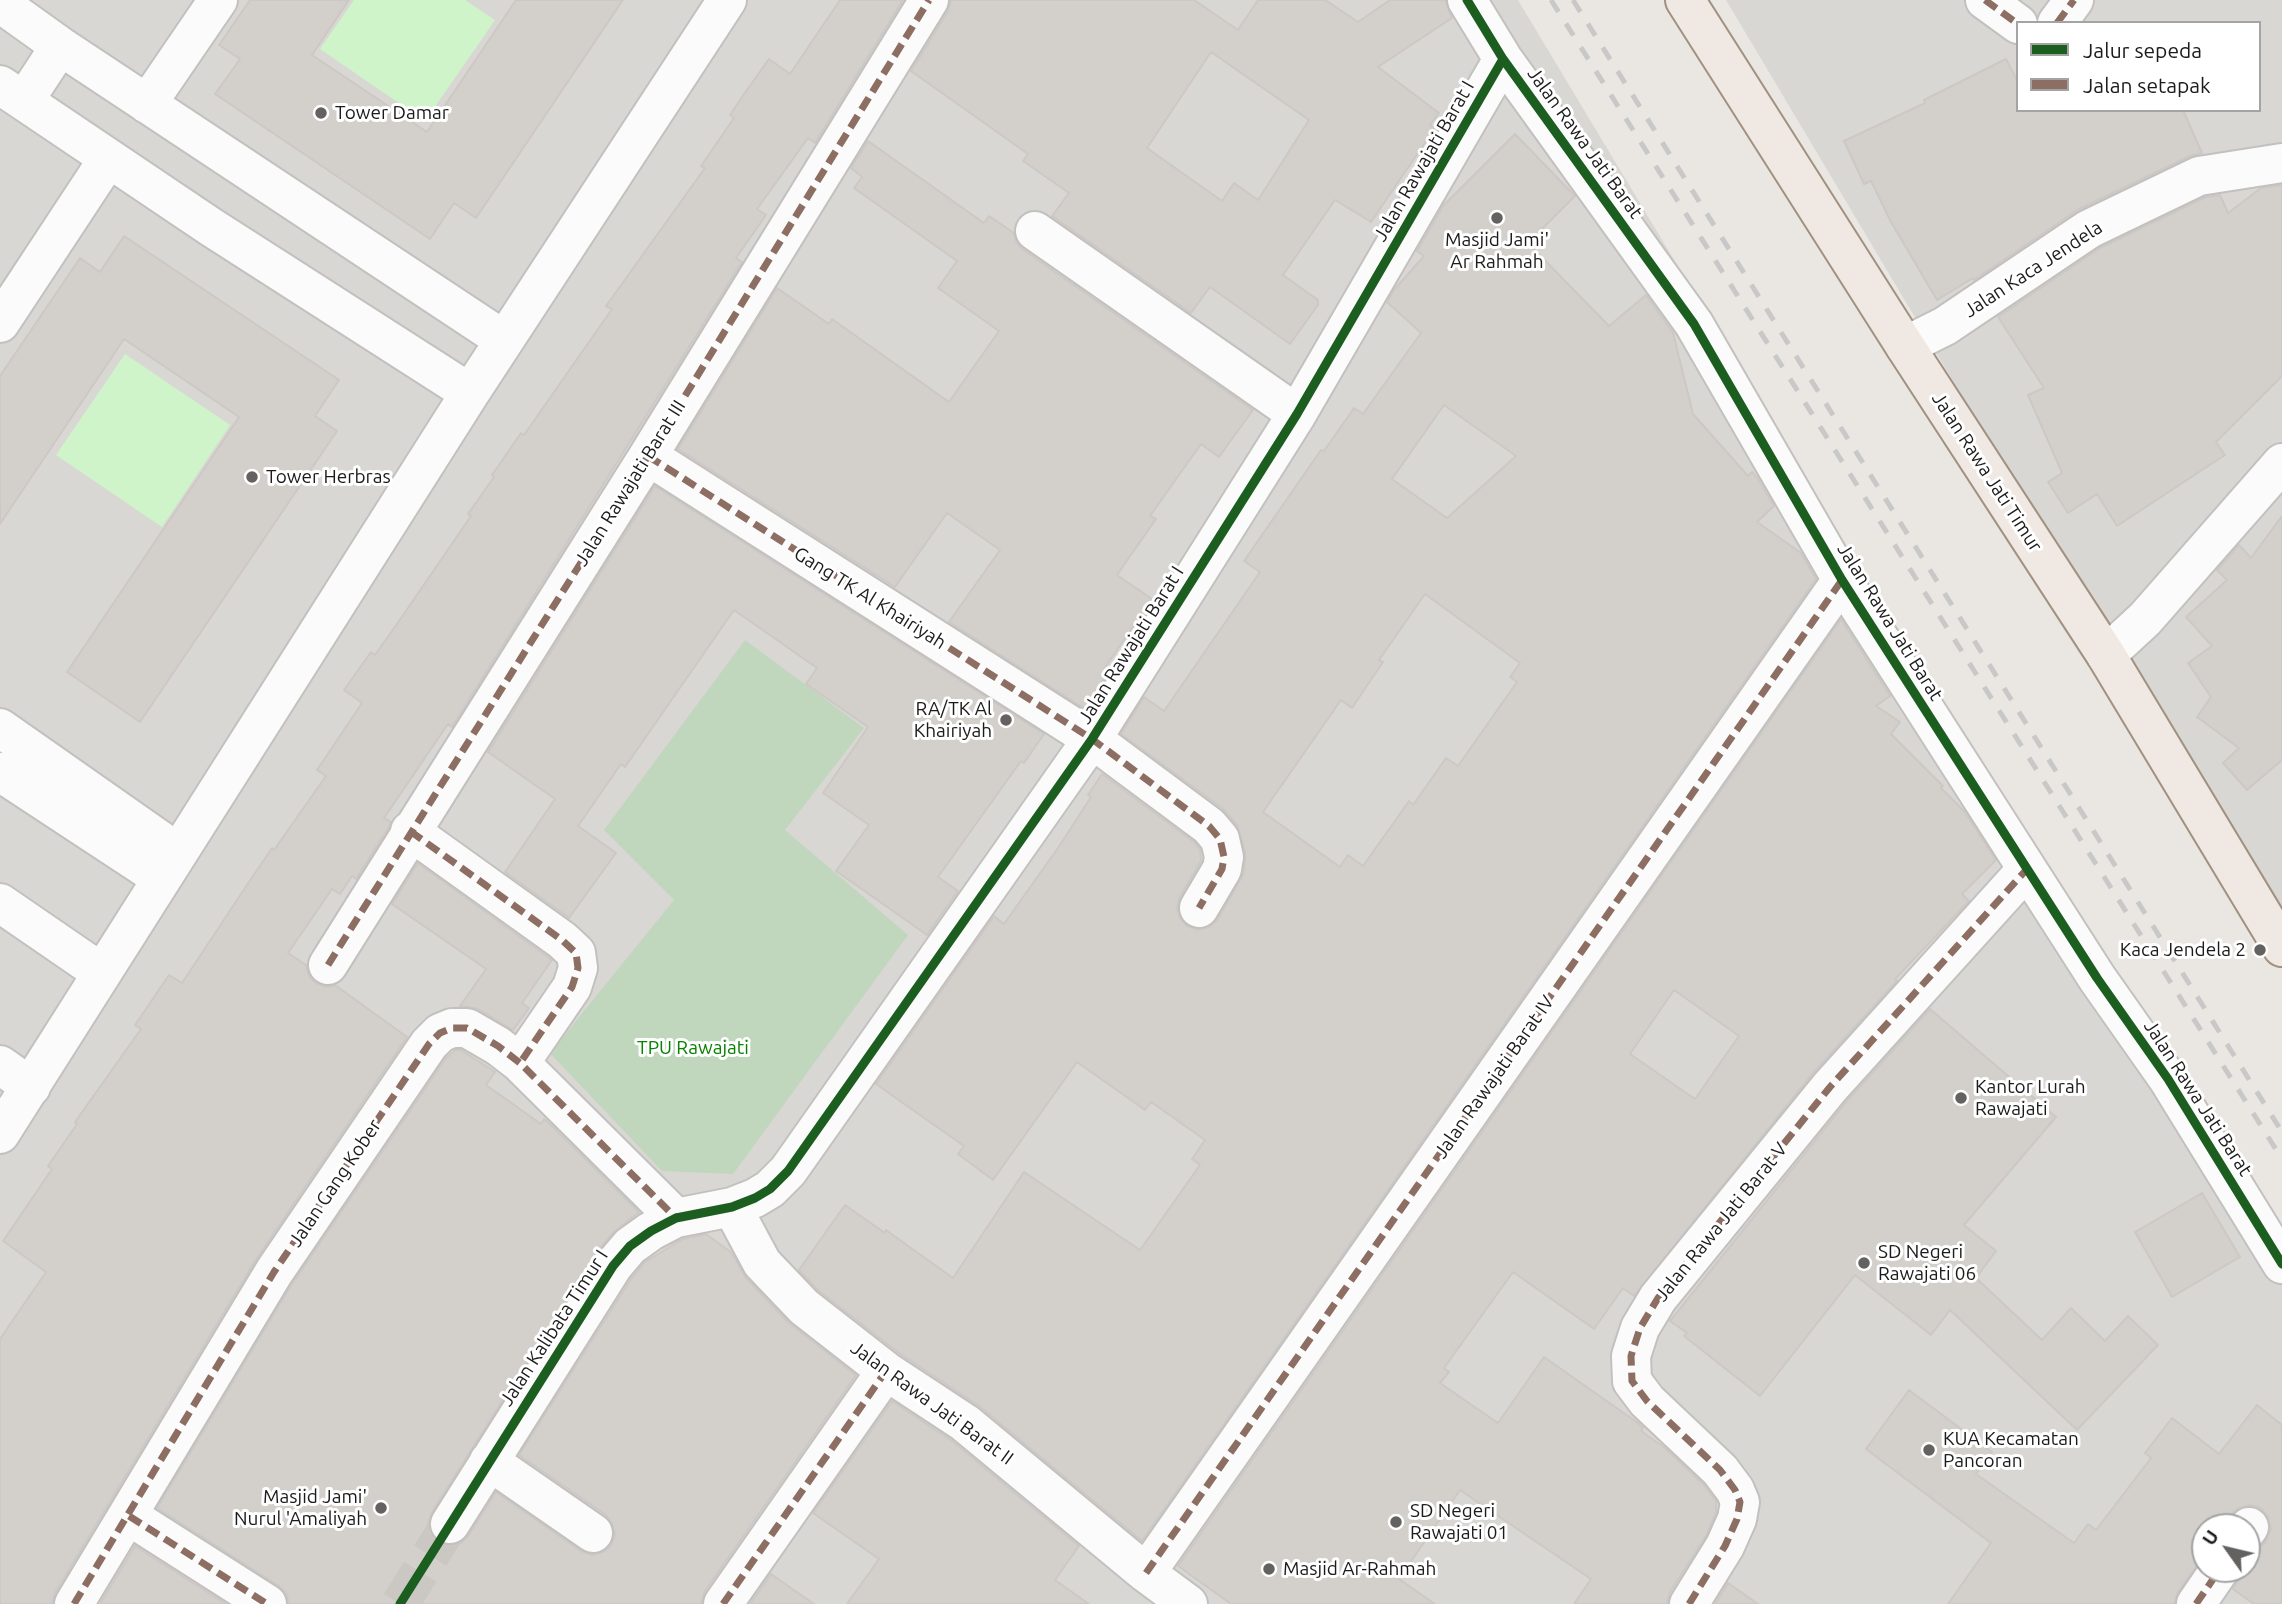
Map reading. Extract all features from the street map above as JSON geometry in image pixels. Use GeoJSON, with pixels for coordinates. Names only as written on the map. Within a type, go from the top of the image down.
{"type":"FeatureCollection","features":[{"type":"Feature","properties":{"kind":"main road","name":"Jalan Rawa Jati Timur"},"geometry":{"type":"LineString","coordinates":[[1685,0],[2106,655],[2282,947]]}},
{"type":"Feature","properties":{"kind":"street"},"geometry":{"type":"LineString","coordinates":[[146,104],[218,0]]}},
{"type":"Feature","properties":{"kind":"street"},"geometry":{"type":"LineString","coordinates":[[0,1134],[470,393],[727,0]]}},
{"type":"Feature","properties":{"kind":"street","name":"Jalan Rawajati Barat III"},"geometry":{"type":"LineString","coordinates":[[328,965],[648,456],[929,0]]}},
{"type":"Feature","properties":{"kind":"street","name":"Jalan Rawa Jati Barat"},"geometry":{"type":"LineString","coordinates":[[1467,0],[1503,59],[1694,324],[1842,580],[2097,978],[2168,1079],[2282,1264]]}},
{"type":"Feature","properties":{"kind":"street"},"geometry":{"type":"LineString","coordinates":[[1985,0],[2016,23]]}},
{"type":"Feature","properties":{"kind":"street"},"geometry":{"type":"LineString","coordinates":[[2058,21],[2074,0]]}},
{"type":"Feature","properties":{"kind":"street"},"geometry":{"type":"LineString","coordinates":[[0,4],[146,104],[505,340]]}},
{"type":"Feature","properties":{"kind":"street"},"geometry":{"type":"LineString","coordinates":[[60,46],[12,93],[108,159],[470,393]]}},
{"type":"Feature","properties":{"kind":"street","name":"Jalan Rawajati Barat I"},"geometry":{"type":"LineString","coordinates":[[732,1207],[770,1189],[788,1171],[1092,738],[1297,414],[1503,59]]}},
{"type":"Feature","properties":{"kind":"street"},"geometry":{"type":"LineString","coordinates":[[0,323],[108,159]]}},
{"type":"Feature","properties":{"kind":"street","name":"Jalan Kaca Jendela"},"geometry":{"type":"LineString","coordinates":[[1905,346],[1945,326],[2089,229],[2199,176],[2282,163]]}},
{"type":"Feature","properties":{"kind":"street"},"geometry":{"type":"LineString","coordinates":[[1035,231],[1297,414]]}},
{"type":"Feature","properties":{"kind":"street","name":"Gang TK Al Khairiyah"},"geometry":{"type":"LineString","coordinates":[[648,456],[1092,738],[1209,827],[1220,839],[1224,857],[1222,869],[1199,908]]}},
{"type":"Feature","properties":{"kind":"street"},"geometry":{"type":"LineString","coordinates":[[2106,655],[2145,619],[2282,463]]}},
{"type":"Feature","properties":{"kind":"street","name":"Jalan Rawajati Barat IV"},"geometry":{"type":"LineString","coordinates":[[1146,1573],[1842,580]]}},
{"type":"Feature","properties":{"kind":"street"},"geometry":{"type":"LineString","coordinates":[[0,728],[169,865]]}},
{"type":"Feature","properties":{"kind":"street"},"geometry":{"type":"LineString","coordinates":[[0,772],[169,865]]}},
{"type":"Feature","properties":{"kind":"street"},"geometry":{"type":"LineString","coordinates":[[410,831],[562,940],[576,953],[579,968],[572,987],[520,1063]]}},
{"type":"Feature","properties":{"kind":"street","name":"Jalan Rawa Jati Barat V"},"geometry":{"type":"LineString","coordinates":[[1689,1604],[1725,1546],[1737,1519],[1740,1502],[1735,1490],[1720,1471],[1647,1401],[1632,1381],[1631,1356],[1640,1328],[1658,1298],[1830,1087],[2027,869]]}},
{"type":"Feature","properties":{"kind":"street"},"geometry":{"type":"LineString","coordinates":[[0,903],[102,974]]}},
{"type":"Feature","properties":{"kind":"street","name":"Jalan Gang Kober"},"geometry":{"type":"LineString","coordinates":[[74,1604],[274,1272],[429,1044],[440,1033],[452,1028],[467,1028],[481,1034],[520,1063],[676,1218]]}},
{"type":"Feature","properties":{"kind":"street"},"geometry":{"type":"LineString","coordinates":[[0,1065],[31,1087]]}},
{"type":"Feature","properties":{"kind":"street","name":"Jalan Rawa Jati Barat II"},"geometry":{"type":"LineString","coordinates":[[732,1207],[762,1263],[804,1307],[886,1371],[965,1423],[1146,1573],[1188,1604]]}},
{"type":"Feature","properties":{"kind":"street","name":"Jalan Kalibata Timur I"},"geometry":{"type":"LineString","coordinates":[[450,1524],[613,1266],[630,1246],[676,1218],[732,1207]]}},
{"type":"Feature","properties":{"kind":"street"},"geometry":{"type":"LineString","coordinates":[[723,1604],[886,1371]]}},
{"type":"Feature","properties":{"kind":"street"},"geometry":{"type":"LineString","coordinates":[[489,1461],[593,1533]]}},
{"type":"Feature","properties":{"kind":"street"},"geometry":{"type":"LineString","coordinates":[[129,1516],[267,1604]]}},
{"type":"Feature","properties":{"kind":"street"},"geometry":{"type":"LineString","coordinates":[[2196,1604],[2210,1583]]}},
{"type":"Feature","properties":{"kind":"shaded area"},"geometry":{"type":"Polygon","coordinates":[[[0,0],[1518,0],[2282,1272],[2282,1604],[0,1604],[0,0]]]}},
{"type":"Feature","properties":{"kind":"shaded area"},"geometry":{"type":"Polygon","coordinates":[[[1726,0],[2282,0],[2282,934],[1726,0]]]}},
{"type":"Feature","properties":{"kind":"green space"},"geometry":{"type":"Polygon","coordinates":[[[354,0],[465,0],[495,20],[425,121],[320,49],[354,0]]]}},
{"type":"Feature","properties":{"kind":"green space"},"geometry":{"type":"Polygon","coordinates":[[[125,354],[230,425],[162,527],[56,455],[125,354]]]}},
{"type":"Feature","properties":{"kind":"green space","name":"TPU Rawajati"},"geometry":{"type":"Polygon","coordinates":[[[745,640],[864,728],[785,830],[908,935],[733,1174],[662,1171],[550,1053],[674,900],[604,830],[745,640]]]}},
{"type":"Feature","properties":{"kind":"building","name":"Tower Damar"},"geometry":{"type":"Polygon","coordinates":[[[250,0],[349,0],[312,55],[427,132],[516,0],[623,0],[476,218],[454,203],[430,239],[215,94],[240,59],[219,45],[250,0]]]}},
{"type":"Feature","properties":{"kind":"building"},"geometry":{"type":"Polygon","coordinates":[[[840,0],[903,0],[815,143],[808,138],[757,209],[766,215],[736,258],[742,262],[452,727],[448,724],[384,818],[391,822],[389,827],[356,879],[352,876],[340,894],[332,889],[288,953],[306,965],[309,976],[316,983],[326,987],[335,985],[407,1037],[255,1261],[55,1593],[52,1604],[0,1604],[0,1339],[46,1272],[3,1241],[52,1169],[48,1166],[77,1124],[75,1122],[141,1029],[135,1025],[169,975],[182,983],[272,848],[274,850],[326,776],[317,770],[362,703],[344,690],[371,652],[375,655],[399,621],[471,516],[468,514],[494,477],[492,475],[521,433],[524,435],[612,309],[606,306],[705,168],[701,166],[734,118],[730,115],[744,94],[769,59],[790,74],[840,0]]]}},
{"type":"Feature","properties":{"kind":"building"},"geometry":{"type":"Polygon","coordinates":[[[951,0],[1194,0],[1238,30],[1258,0],[1325,0],[1358,22],[1390,0],[1445,0],[1452,18],[1378,67],[1439,113],[1430,125],[1435,128],[1371,222],[1335,200],[1283,275],[1318,300],[1318,305],[1290,344],[1210,287],[1191,313],[1052,216],[1069,193],[1023,161],[1028,154],[911,71],[948,11],[951,0]],[[1211,52],[1147,148],[1222,201],[1234,183],[1258,200],[1309,120],[1211,52]]]}},
{"type":"Feature","properties":{"kind":"building"},"geometry":{"type":"Polygon","coordinates":[[[2006,59],[2016,78],[2016,112],[2184,112],[2202,153],[2190,156],[2079,209],[1974,280],[1973,278],[1937,300],[1891,222],[1871,181],[1864,184],[1844,141],[1925,103],[1924,100],[2006,59]]]}},
{"type":"Feature","properties":{"kind":"building"},"geometry":{"type":"Polygon","coordinates":[[[1515,134],[1575,196],[1528,243],[1609,326],[1646,295],[1673,333],[1693,414],[1748,476],[1752,472],[1774,506],[1757,522],[1801,553],[1816,579],[1142,1541],[979,1406],[899,1353],[819,1291],[799,1270],[845,1205],[885,1233],[886,1230],[953,1278],[1024,1172],[1140,1250],[1200,1165],[1192,1159],[1205,1140],[1151,1102],[1145,1110],[1077,1062],[993,1180],[958,1154],[964,1146],[876,1084],[994,916],[1004,924],[1058,848],[1091,797],[1088,795],[1102,774],[1200,849],[1201,861],[1180,897],[1177,908],[1180,918],[1187,926],[1198,930],[1209,927],[1218,919],[1244,873],[1245,852],[1237,825],[1222,808],[1121,734],[1144,697],[1164,711],[1260,572],[1244,561],[1321,450],[1324,451],[1354,408],[1363,414],[1421,333],[1387,302],[1424,256],[1417,251],[1443,206],[1515,134]],[[1444,405],[1392,479],[1447,518],[1516,456],[1444,405]],[[1425,594],[1379,660],[1383,662],[1352,708],[1341,700],[1263,812],[1340,867],[1348,855],[1363,866],[1409,801],[1413,805],[1446,758],[1458,766],[1517,682],[1510,677],[1520,663],[1425,594]]]}},
{"type":"Feature","properties":{"kind":"building"},"geometry":{"type":"Polygon","coordinates":[[[868,141],[984,223],[989,216],[1014,233],[1022,249],[1253,410],[1219,457],[1201,444],[1150,516],[1156,519],[1117,575],[1152,599],[1104,669],[1108,672],[1085,709],[949,622],[1000,550],[947,513],[895,587],[678,449],[777,288],[829,324],[832,319],[949,402],[999,331],[938,288],[957,261],[854,188],[862,177],[851,168],[868,141]]]}},
{"type":"Feature","properties":{"kind":"building"},"geometry":{"type":"Polygon","coordinates":[[[2282,185],[2282,376],[2216,442],[2225,455],[2117,526],[2097,494],[2068,513],[2048,482],[2062,473],[2028,395],[2044,388],[1998,317],[2100,248],[2206,197],[2220,195],[2228,213],[2261,188],[2282,185]]]}},
{"type":"Feature","properties":{"kind":"building","name":"Tower Herbras"},"geometry":{"type":"Polygon","coordinates":[[[124,236],[339,380],[315,416],[337,431],[140,722],[67,672],[239,417],[124,339],[0,524],[0,376],[80,258],[100,272],[124,236]]]}},
{"type":"Feature","properties":{"kind":"building"},"geometry":{"type":"Polygon","coordinates":[[[655,486],[1044,734],[1024,763],[1021,761],[938,877],[958,891],[927,935],[836,871],[869,825],[823,793],[868,727],[806,684],[817,668],[734,610],[625,767],[621,764],[578,826],[616,853],[569,918],[505,872],[555,799],[488,752],[655,486]]]}},
{"type":"Feature","properties":{"kind":"building"},"geometry":{"type":"Polygon","coordinates":[[[2282,516],[2282,760],[2247,790],[2223,763],[2239,748],[2197,717],[2211,697],[2188,663],[2212,646],[2186,617],[2227,580],[2217,570],[2239,545],[2251,558],[2282,516]]]}},
{"type":"Feature","properties":{"kind":"building"},"geometry":{"type":"Polygon","coordinates":[[[1841,619],[1890,696],[1876,706],[1900,722],[1891,734],[1964,811],[1996,860],[1962,894],[1969,901],[1895,979],[1897,981],[1814,1072],[1634,1296],[1623,1288],[1594,1329],[1513,1272],[1444,1368],[1449,1372],[1440,1383],[1498,1423],[1544,1357],[1638,1423],[1643,1428],[1641,1431],[1665,1448],[1704,1485],[1716,1501],[1716,1513],[1706,1536],[1670,1592],[1667,1604],[1574,1604],[1591,1579],[1460,1490],[1399,1579],[1435,1604],[1231,1604],[1178,1566],[1841,619]],[[1674,990],[1630,1054],[1695,1099],[1739,1036],[1674,990]]]}},
{"type":"Feature","properties":{"kind":"building"},"geometry":{"type":"Polygon","coordinates":[[[418,863],[552,960],[522,1003],[529,1008],[513,1030],[478,1009],[460,1006],[486,969],[392,904],[418,863]]]}},
{"type":"Feature","properties":{"kind":"building"},"geometry":{"type":"Polygon","coordinates":[[[1930,1009],[2056,1117],[1964,1225],[1996,1251],[1976,1278],[2042,1340],[2071,1308],[2105,1341],[2128,1316],[2158,1345],[2077,1430],[1950,1310],[1931,1335],[1855,1275],[1760,1396],[1684,1336],[1687,1333],[1670,1321],[1847,1101],[1930,1009]]]}},
{"type":"Feature","properties":{"kind":"building"},"geometry":{"type":"Polygon","coordinates":[[[456,1050],[461,1050],[495,1072],[486,1085],[541,1124],[544,1119],[639,1212],[614,1232],[595,1254],[432,1512],[428,1524],[431,1535],[438,1542],[448,1546],[461,1543],[496,1492],[581,1551],[592,1555],[611,1546],[615,1534],[606,1515],[519,1455],[631,1279],[645,1262],[683,1239],[706,1234],[732,1253],[746,1278],[788,1322],[856,1375],[705,1591],[701,1604],[289,1604],[286,1593],[279,1586],[157,1508],[292,1284],[446,1058],[456,1050]]]}},
{"type":"Feature","properties":{"kind":"building"},"geometry":{"type":"Polygon","coordinates":[[[2202,1193],[2240,1257],[2172,1297],[2135,1232],[2202,1193]]]}},
{"type":"Feature","properties":{"kind":"building"},"geometry":{"type":"Polygon","coordinates":[[[1909,1390],[1992,1452],[1976,1474],[2074,1543],[2088,1524],[2096,1530],[2151,1458],[2145,1453],[2172,1418],[2219,1454],[2257,1405],[2282,1425],[2282,1604],[2254,1604],[2233,1589],[2237,1583],[2261,1583],[2261,1546],[2271,1529],[2268,1517],[2261,1508],[2250,1505],[2232,1513],[2191,1513],[2191,1574],[2178,1592],[2174,1604],[1948,1604],[1991,1543],[1866,1449],[1909,1390]]]}},
{"type":"Feature","properties":{"kind":"building"},"geometry":{"type":"Polygon","coordinates":[[[892,1401],[952,1441],[1079,1546],[1055,1580],[1089,1604],[847,1604],[879,1559],[813,1513],[892,1401]]]}},
{"type":"Feature","properties":{"kind":"building"},"geometry":{"type":"Polygon","coordinates":[[[135,1546],[226,1604],[100,1604],[135,1546]]]}},
{"type":"Feature","properties":{"kind":"building"},"geometry":{"type":"Polygon","coordinates":[[[771,1574],[814,1604],[750,1604],[771,1574]]]}},
{"type":"Feature","properties":{"kind":"building"},"geometry":{"type":"Polygon","coordinates":[[[1728,1583],[1758,1604],[1715,1604],[1728,1583]]]}},
{"type":"Feature","properties":{"kind":"tunnel"},"geometry":{"type":"LineString","coordinates":[[400,1604],[450,1524]]}},
{"type":"Feature","properties":{"kind":"railway"},"geometry":{"type":"LineString","coordinates":[[1551,0],[2282,1159]]}},
{"type":"Feature","properties":{"kind":"railway"},"geometry":{"type":"LineString","coordinates":[[1573,0],[2282,1132]]}},
{"type":"Feature","properties":{"kind":"marked path"},"geometry":{"type":"LineString","coordinates":[[328,965],[648,456],[929,0]]}},
{"type":"Feature","properties":{"kind":"marked path"},"geometry":{"type":"LineString","coordinates":[[1985,0],[2016,23]]}},
{"type":"Feature","properties":{"kind":"marked path"},"geometry":{"type":"LineString","coordinates":[[2058,21],[2074,0]]}},
{"type":"Feature","properties":{"kind":"marked path"},"geometry":{"type":"LineString","coordinates":[[648,456],[1092,739],[1209,826],[1220,839],[1224,857],[1222,869],[1199,908]]}},
{"type":"Feature","properties":{"kind":"marked path"},"geometry":{"type":"LineString","coordinates":[[1146,1573],[1842,580]]}},
{"type":"Feature","properties":{"kind":"marked path"},"geometry":{"type":"LineString","coordinates":[[410,831],[562,940],[576,953],[578,968],[572,987],[520,1063]]}},
{"type":"Feature","properties":{"kind":"marked path"},"geometry":{"type":"LineString","coordinates":[[1689,1604],[1725,1546],[1737,1519],[1740,1502],[1735,1490],[1720,1470],[1647,1401],[1632,1381],[1631,1356],[1640,1328],[1658,1298],[1830,1087],[2027,869]]}},
{"type":"Feature","properties":{"kind":"marked path"},"geometry":{"type":"LineString","coordinates":[[74,1604],[274,1272],[429,1044],[440,1033],[452,1028],[467,1028],[520,1063],[676,1218]]}},
{"type":"Feature","properties":{"kind":"marked path"},"geometry":{"type":"LineString","coordinates":[[723,1604],[886,1371]]}},
{"type":"Feature","properties":{"kind":"marked path"},"geometry":{"type":"LineString","coordinates":[[129,1516],[267,1604]]}},
{"type":"Feature","properties":{"kind":"marked path"},"geometry":{"type":"LineString","coordinates":[[2196,1604],[2210,1583]]}},
{"type":"Feature","properties":{"kind":"cycle path"},"geometry":{"type":"LineString","coordinates":[[1467,0],[1503,59],[1694,324],[1842,580],[2097,978],[2168,1079],[2282,1264]]}},
{"type":"Feature","properties":{"kind":"cycle path"},"geometry":{"type":"LineString","coordinates":[[400,1604],[613,1266],[630,1246],[676,1218],[732,1207],[755,1198],[770,1189],[788,1171],[1092,739],[1297,414],[1503,59]]}},
{"type":"Feature","properties":{"kind":"place","name":"Tower Damar"},"geometry":{"type":"Point","coordinates":[321,113]}},
{"type":"Feature","properties":{"kind":"place","name":"Masjid Jami' Ar Rahmah"},"geometry":{"type":"Point","coordinates":[1497,218]}},
{"type":"Feature","properties":{"kind":"place","name":"Tower Herbras"},"geometry":{"type":"Point","coordinates":[252,477]}},
{"type":"Feature","properties":{"kind":"place","name":"RA/TK Al Khairiyah"},"geometry":{"type":"Point","coordinates":[1006,720]}},
{"type":"Feature","properties":{"kind":"place","name":"Kaca Jendela 2"},"geometry":{"type":"Point","coordinates":[2260,950]}},
{"type":"Feature","properties":{"kind":"place","name":"Kantor Lurah Rawajati"},"geometry":{"type":"Point","coordinates":[1961,1098]}},
{"type":"Feature","properties":{"kind":"place","name":"SD Negeri Rawajati 06"},"geometry":{"type":"Point","coordinates":[1864,1263]}},
{"type":"Feature","properties":{"kind":"place","name":"KUA Kecamatan Pancoran"},"geometry":{"type":"Point","coordinates":[1929,1450]}},
{"type":"Feature","properties":{"kind":"place","name":"Masjid Jami' Nurul 'Amaliyah"},"geometry":{"type":"Point","coordinates":[381,1508]}},
{"type":"Feature","properties":{"kind":"place","name":"SD Negeri Rawajati 01"},"geometry":{"type":"Point","coordinates":[1396,1522]}},
{"type":"Feature","properties":{"kind":"place","name":"Masjid Ar-Rahmah"},"geometry":{"type":"Point","coordinates":[1269,1569]}}]}
